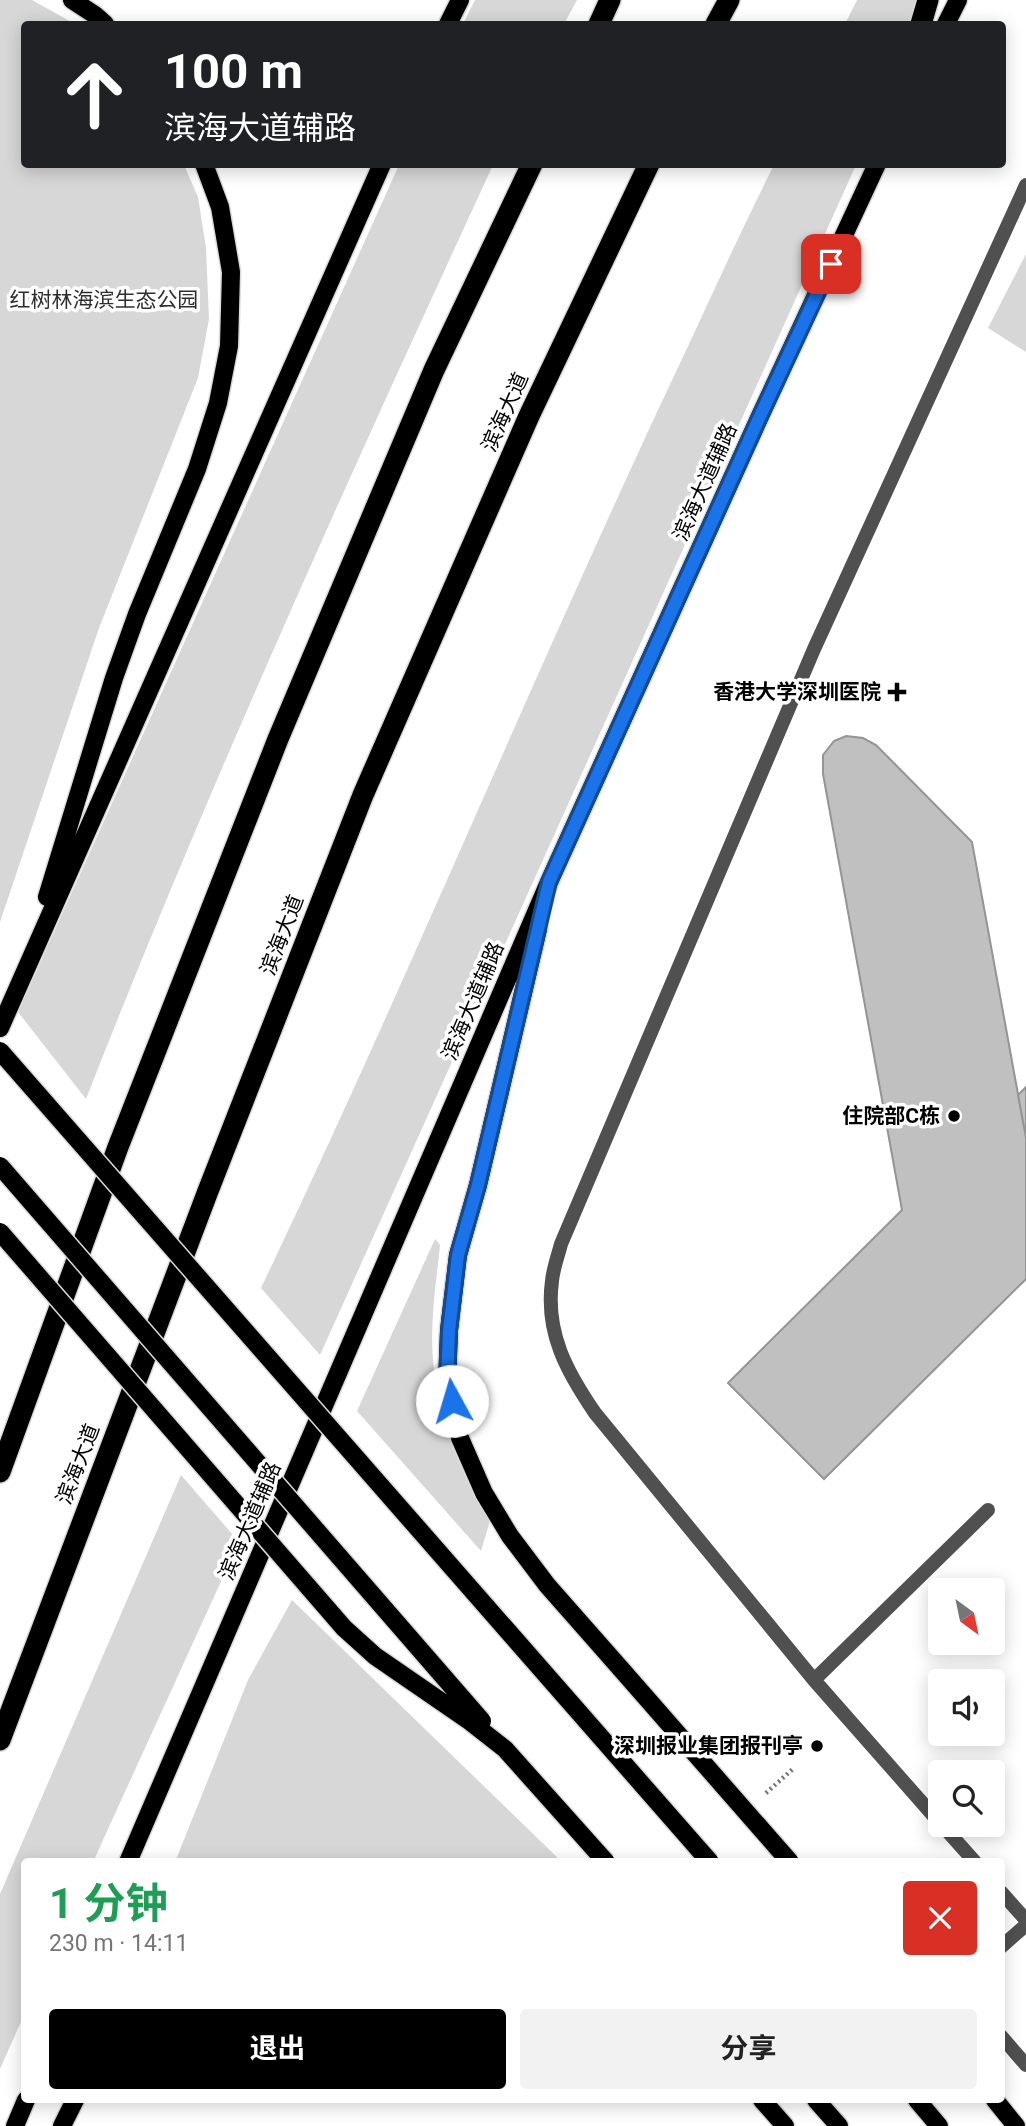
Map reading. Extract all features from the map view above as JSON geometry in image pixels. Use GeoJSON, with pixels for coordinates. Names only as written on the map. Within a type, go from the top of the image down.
{"type":"FeatureCollection","features":[{"type":"Feature","properties":{"kind":"highway"},"geometry":{"type":"LineString","coordinates":[[600,21],[610,0]]}},
{"type":"Feature","properties":{"kind":"highway"},"geometry":{"type":"LineString","coordinates":[[718,21],[729,0]]}},
{"type":"Feature","properties":{"kind":"highway"},"geometry":{"type":"LineString","coordinates":[[922,21],[928,0]]}},
{"type":"Feature","properties":{"kind":"highway"},"geometry":{"type":"LineString","coordinates":[[0,1472],[118,1147],[278,739],[434,370],[530,168]]}},
{"type":"Feature","properties":{"kind":"highway","name":"滨海大道"},"geometry":{"type":"LineString","coordinates":[[0,1740],[208,1191],[363,795],[529,416],[647,168]]}},
{"type":"Feature","properties":{"kind":"main road"},"geometry":{"type":"LineString","coordinates":[[72,0],[102,21]]}},
{"type":"Feature","properties":{"kind":"main road"},"geometry":{"type":"LineString","coordinates":[[450,21],[460,0]]}},
{"type":"Feature","properties":{"kind":"main road"},"geometry":{"type":"LineString","coordinates":[[948,21],[958,0]]}},
{"type":"Feature","properties":{"kind":"main road"},"geometry":{"type":"LineString","coordinates":[[10,1004],[48,893],[114,678],[137,614],[197,469],[218,403],[229,346],[231,272],[220,207],[205,168]]}},
{"type":"Feature","properties":{"kind":"main road"},"geometry":{"type":"LineString","coordinates":[[0,1028],[380,168]]}},
{"type":"Feature","properties":{"kind":"main road","name":"滨海大道辅路"},"geometry":{"type":"LineString","coordinates":[[130,1858],[549,882],[875,168]]}},
{"type":"Feature","properties":{"kind":"main road"},"geometry":{"type":"LineString","coordinates":[[549,882],[478,1185],[458,1255],[449,1331],[447,1383],[460,1438],[484,1493],[510,1536],[547,1586],[786,1858]]}},
{"type":"Feature","properties":{"kind":"main road"},"geometry":{"type":"LineString","coordinates":[[0,1051],[706,1858]]}},
{"type":"Feature","properties":{"kind":"main road"},"geometry":{"type":"LineString","coordinates":[[0,1166],[602,1858]]}},
{"type":"Feature","properties":{"kind":"main road"},"geometry":{"type":"LineString","coordinates":[[0,1232],[344,1628],[375,1656],[505,1749]]}},
{"type":"Feature","properties":{"kind":"main road"},"geometry":{"type":"LineString","coordinates":[[15,2126],[25,2103]]}},
{"type":"Feature","properties":{"kind":"main road"},"geometry":{"type":"LineString","coordinates":[[62,2126],[74,2103]]}},
{"type":"Feature","properties":{"kind":"main road"},"geometry":{"type":"LineString","coordinates":[[819,2103],[839,2126]]}},
{"type":"Feature","properties":{"kind":"main road"},"geometry":{"type":"LineString","coordinates":[[920,2103],[939,2126]]}},
{"type":"Feature","properties":{"kind":"main road"},"geometry":{"type":"LineString","coordinates":[[998,2103],[1017,2126]]}},
{"type":"Feature","properties":{"kind":"main road"},"geometry":{"type":"LineString","coordinates":[[765,2104],[785,2126]]}},
{"type":"Feature","properties":{"kind":"lane"},"geometry":{"type":"LineString","coordinates":[[928,1809],[814,1680],[595,1413],[573,1381],[558,1345],[551,1314],[552,1281],[561,1244],[814,649],[1026,185]]}},
{"type":"Feature","properties":{"kind":"lane"},"geometry":{"type":"LineString","coordinates":[[814,1680],[988,1510]]}},
{"type":"Feature","properties":{"kind":"lane"},"geometry":{"type":"LineString","coordinates":[[953,1837],[971,1858]]}},
{"type":"Feature","properties":{"kind":"lane"},"geometry":{"type":"LineString","coordinates":[[1005,1897],[1026,1922],[1005,1943]]}},
{"type":"Feature","properties":{"kind":"lane"},"geometry":{"type":"LineString","coordinates":[[1005,2041],[1026,2065]]}},
{"type":"Feature","properties":{"kind":"green space","name":"红树林海滨生态公园"},"geometry":{"type":"Polygon","coordinates":[[[0,0],[32,0],[70,21],[21,21],[21,168],[185,168],[198,197],[206,248],[209,319],[198,378],[99,628],[0,922],[0,0]]]}},
{"type":"Feature","properties":{"kind":"green space"},"geometry":{"type":"Polygon","coordinates":[[[475,0],[577,0],[566,21],[464,21],[475,0]]]}},
{"type":"Feature","properties":{"kind":"green space"},"geometry":{"type":"Polygon","coordinates":[[[857,0],[917,0],[912,21],[846,21],[857,0]]]}},
{"type":"Feature","properties":{"kind":"green space"},"geometry":{"type":"Polygon","coordinates":[[[398,168],[492,168],[232,745],[86,1099],[18,1012],[398,168]]]}},
{"type":"Feature","properties":{"kind":"green space"},"geometry":{"type":"Polygon","coordinates":[[[773,168],[855,168],[320,1355],[261,1288],[370,1053],[634,461],[773,168]]]}},
{"type":"Feature","properties":{"kind":"green space"},"geometry":{"type":"Polygon","coordinates":[[[1026,254],[1026,352],[988,328],[1026,254]]]}},
{"type":"Feature","properties":{"kind":"green space"},"geometry":{"type":"Polygon","coordinates":[[[435,1239],[440,1245],[433,1315],[434,1371],[438,1397],[454,1448],[490,1521],[481,1551],[357,1411],[435,1239]]]}},
{"type":"Feature","properties":{"kind":"green space"},"geometry":{"type":"Polygon","coordinates":[[[181,1475],[239,1542],[95,1858],[21,1858],[21,2022],[0,2069],[0,1894],[181,1475]]]}},
{"type":"Feature","properties":{"kind":"green space"},"geometry":{"type":"Polygon","coordinates":[[[292,1600],[558,1858],[177,1858],[248,1680],[292,1600]]]}},
{"type":"Feature","properties":{"kind":"building","name":"住院部C栋"},"geometry":{"type":"Polygon","coordinates":[[[846,736],[863,738],[876,745],[972,842],[1026,1138],[1026,1279],[824,1479],[728,1383],[902,1210],[823,774],[823,755],[834,741],[846,736]]]}},
{"type":"Feature","properties":{"kind":"building"},"geometry":{"type":"Polygon","coordinates":[[[1026,1087],[1026,1138],[1018,1095],[1026,1087]]]}},
{"type":"Feature","properties":{"kind":"place","name":"香港大学深圳医院"},"geometry":{"type":"Point","coordinates":[897,692]}},
{"type":"Feature","properties":{"kind":"place","name":"住院部C栋"},"geometry":{"type":"Point","coordinates":[954,1116]}},
{"type":"Feature","properties":{"kind":"place","name":"深圳报业集团报刊亭"},"geometry":{"type":"Point","coordinates":[817,1746]}},
{"type":"Feature","properties":{"kind":"route"},"geometry":{"type":"LineString","coordinates":[[452,1401],[447,1383],[449,1331],[458,1255],[478,1185],[549,882],[831,264]]}}]}
